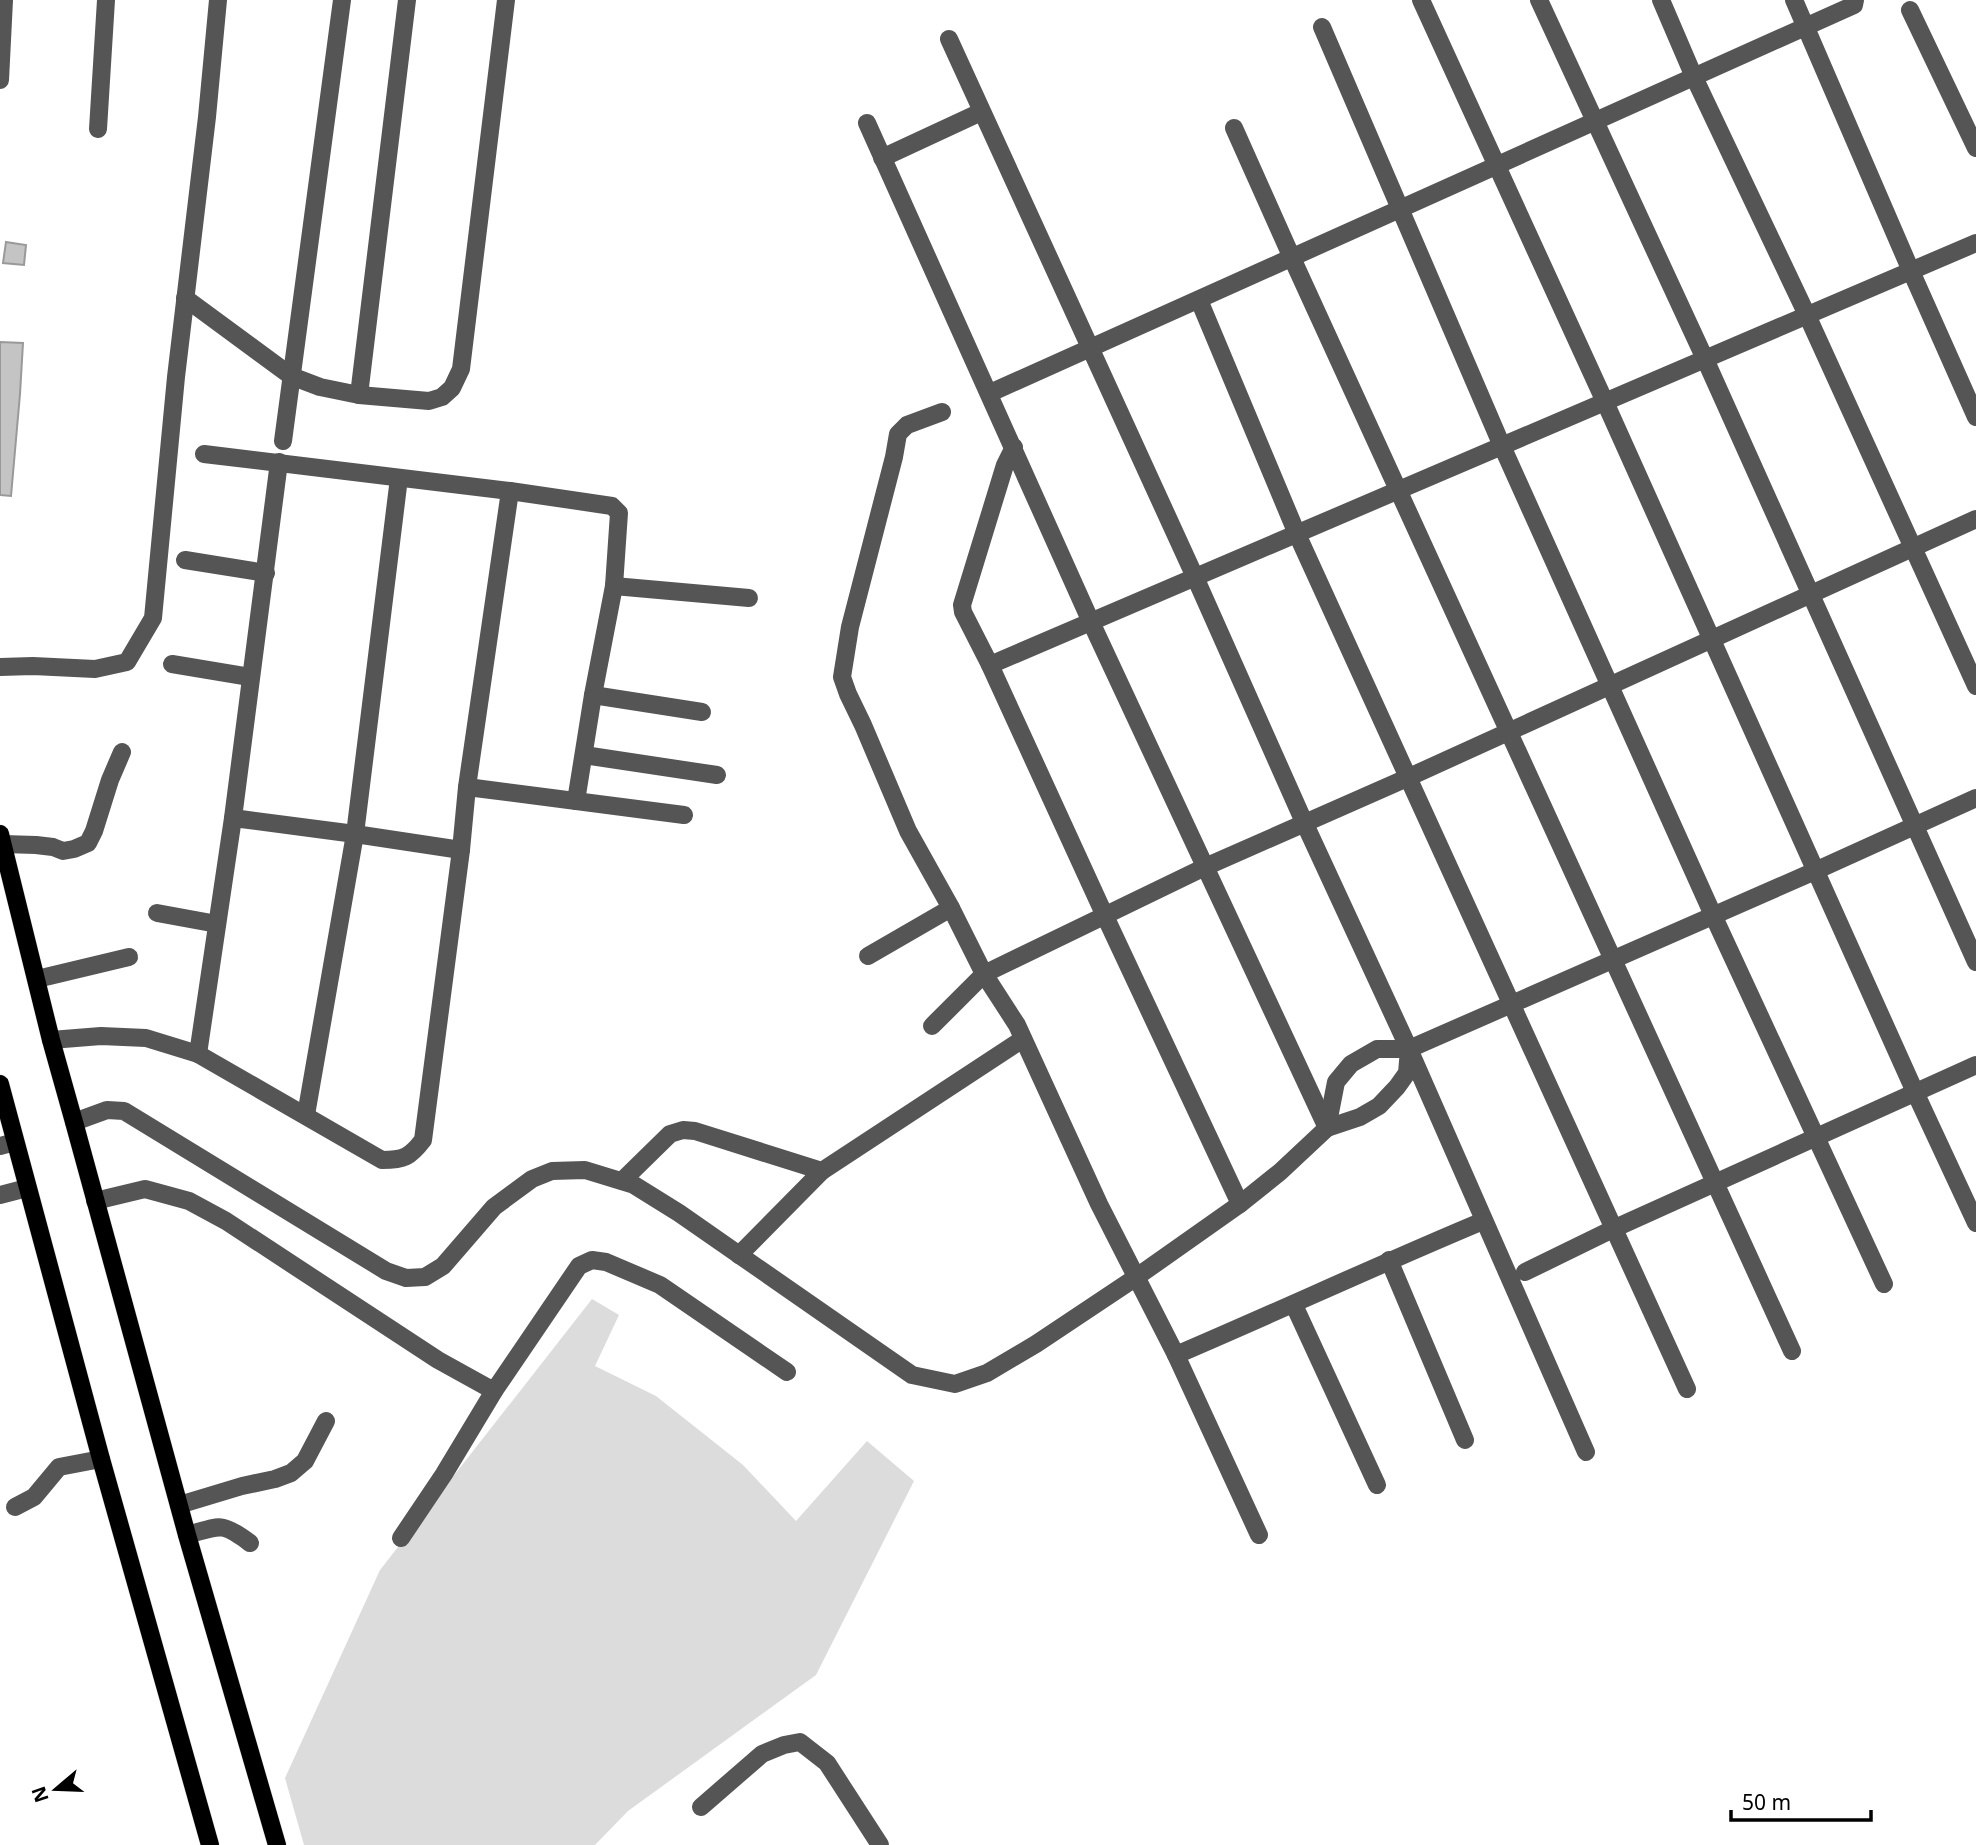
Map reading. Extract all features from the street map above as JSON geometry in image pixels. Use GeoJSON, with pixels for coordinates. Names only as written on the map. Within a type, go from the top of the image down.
{"type":"FeatureCollection","features":[{"type":"Feature","properties":{"kind":"main road"},"geometry":{"type":"LineString","coordinates":[[1,839],[6,876],[37,979],[51,1040],[178,1505],[276,1845]]}},
{"type":"Feature","properties":{"kind":"main road"},"geometry":{"type":"LineString","coordinates":[[0,1084],[8,1144],[27,1188],[210,1845]]}},
{"type":"Feature","properties":{"kind":"street"},"geometry":{"type":"LineString","coordinates":[[0,80],[4,0]]}},
{"type":"Feature","properties":{"kind":"street"},"geometry":{"type":"LineString","coordinates":[[98,129],[106,0]]}},
{"type":"Feature","properties":{"kind":"street"},"geometry":{"type":"LineString","coordinates":[[0,667],[95,669],[127,662],[153,618],[218,0]]}},
{"type":"Feature","properties":{"kind":"street"},"geometry":{"type":"LineString","coordinates":[[284,441],[342,0]]}},
{"type":"Feature","properties":{"kind":"street"},"geometry":{"type":"LineString","coordinates":[[359,396],[407,0]]}},
{"type":"Feature","properties":{"kind":"street"},"geometry":{"type":"LineString","coordinates":[[185,298],[291,376],[320,387],[359,396],[429,401],[442,397],[452,388],[461,369],[506,0]]}},
{"type":"Feature","properties":{"kind":"street"},"geometry":{"type":"LineString","coordinates":[[1421,0],[1976,1223]]}},
{"type":"Feature","properties":{"kind":"street"},"geometry":{"type":"LineString","coordinates":[[1539,0],[1812,594],[1976,962]]}},
{"type":"Feature","properties":{"kind":"street"},"geometry":{"type":"LineString","coordinates":[[1661,0],[1694,77],[1807,316],[1976,686]]}},
{"type":"Feature","properties":{"kind":"street"},"geometry":{"type":"LineString","coordinates":[[1794,0],[1976,417]]}},
{"type":"Feature","properties":{"kind":"street"},"geometry":{"type":"LineString","coordinates":[[990,393],[1806,27],[1854,5],[1854,0]]}},
{"type":"Feature","properties":{"kind":"street"},"geometry":{"type":"LineString","coordinates":[[1910,10],[1976,148]]}},
{"type":"Feature","properties":{"kind":"street"},"geometry":{"type":"LineString","coordinates":[[1322,27],[1502,446],[1713,915],[1884,1284]]}},
{"type":"Feature","properties":{"kind":"street"},"geometry":{"type":"LineString","coordinates":[[949,39],[1409,1049],[1586,1452]]}},
{"type":"Feature","properties":{"kind":"street"},"geometry":{"type":"LineString","coordinates":[[882,158],[981,112]]}},
{"type":"Feature","properties":{"kind":"street"},"geometry":{"type":"LineString","coordinates":[[867,123],[1091,622],[1327,1128]]}},
{"type":"Feature","properties":{"kind":"street"},"geometry":{"type":"LineString","coordinates":[[1234,128],[1792,1351]]}},
{"type":"Feature","properties":{"kind":"street"},"geometry":{"type":"LineString","coordinates":[[990,665],[1976,243]]}},
{"type":"Feature","properties":{"kind":"street"},"geometry":{"type":"LineString","coordinates":[[1199,300],[1297,534],[1688,1389]]}},
{"type":"Feature","properties":{"kind":"street"},"geometry":{"type":"LineString","coordinates":[[942,412],[907,425],[898,434],[850,627],[842,677],[908,831],[984,974],[1017,1025],[1098,1204],[1176,1355],[1259,1535]]}},
{"type":"Feature","properties":{"kind":"street"},"geometry":{"type":"LineString","coordinates":[[1014,447],[1005,465],[962,605],[963,612],[1240,1204]]}},
{"type":"Feature","properties":{"kind":"street"},"geometry":{"type":"LineString","coordinates":[[204,454],[510,491],[612,506],[616,509],[619,513],[614,586],[576,801]]}},
{"type":"Feature","properties":{"kind":"street"},"geometry":{"type":"LineString","coordinates":[[198,1054],[233,818],[279,462]]}},
{"type":"Feature","properties":{"kind":"street"},"geometry":{"type":"LineString","coordinates":[[306,1115],[355,834],[399,478]]}},
{"type":"Feature","properties":{"kind":"street"},"geometry":{"type":"LineString","coordinates":[[51,1040],[101,1036],[146,1038],[198,1054],[382,1160],[400,1160],[414,1152],[423,1140],[467,787],[510,491]]}},
{"type":"Feature","properties":{"kind":"street"},"geometry":{"type":"LineString","coordinates":[[932,1026],[984,974],[1205,867],[1976,519]]}},
{"type":"Feature","properties":{"kind":"street"},"geometry":{"type":"LineString","coordinates":[[185,560],[266,573]]}},
{"type":"Feature","properties":{"kind":"street"},"geometry":{"type":"LineString","coordinates":[[614,586],[749,598]]}},
{"type":"Feature","properties":{"kind":"street"},"geometry":{"type":"LineString","coordinates":[[172,664],[250,677]]}},
{"type":"Feature","properties":{"kind":"street"},"geometry":{"type":"LineString","coordinates":[[593,695],[702,712]]}},
{"type":"Feature","properties":{"kind":"street"},"geometry":{"type":"LineString","coordinates":[[1,839],[64,851],[88,843],[122,751]]}},
{"type":"Feature","properties":{"kind":"street"},"geometry":{"type":"LineString","coordinates":[[584,755],[717,775]]}},
{"type":"Feature","properties":{"kind":"street"},"geometry":{"type":"LineString","coordinates":[[467,787],[684,815]]}},
{"type":"Feature","properties":{"kind":"street"},"geometry":{"type":"LineString","coordinates":[[1327,1128],[1336,1082],[1351,1064],[1377,1049],[1409,1049],[1976,798]]}},
{"type":"Feature","properties":{"kind":"street"},"geometry":{"type":"LineString","coordinates":[[233,818],[461,850]]}},
{"type":"Feature","properties":{"kind":"street"},"geometry":{"type":"LineString","coordinates":[[868,956],[951,908]]}},
{"type":"Feature","properties":{"kind":"street"},"geometry":{"type":"LineString","coordinates":[[157,913],[217,924]]}},
{"type":"Feature","properties":{"kind":"street"},"geometry":{"type":"LineString","coordinates":[[37,979],[129,957]]}},
{"type":"Feature","properties":{"kind":"street"},"geometry":{"type":"LineString","coordinates":[[739,1255],[822,1171],[1023,1039]]}},
{"type":"Feature","properties":{"kind":"street"},"geometry":{"type":"LineString","coordinates":[[74,1122],[107,1110],[124,1111],[386,1271],[406,1278],[425,1277],[443,1266],[494,1207],[532,1179],[552,1171],[585,1170],[622,1181],[634,1185],[679,1213],[912,1375],[955,1384],[987,1373],[1026,1350],[1240,1204],[1280,1172],[1327,1128],[1360,1117],[1379,1106],[1407,1073],[1409,1049]]}},
{"type":"Feature","properties":{"kind":"street"},"geometry":{"type":"LineString","coordinates":[[1525,1272],[1976,1065]]}},
{"type":"Feature","properties":{"kind":"street"},"geometry":{"type":"LineString","coordinates":[[622,1181],[670,1134],[683,1129],[822,1171]]}},
{"type":"Feature","properties":{"kind":"street"},"geometry":{"type":"LineString","coordinates":[[0,1195],[27,1188]]}},
{"type":"Feature","properties":{"kind":"street"},"geometry":{"type":"LineString","coordinates":[[95,1201],[145,1189],[189,1201],[226,1221],[438,1360],[494,1391]]}},
{"type":"Feature","properties":{"kind":"street"},"geometry":{"type":"LineString","coordinates":[[1176,1355],[1483,1221]]}},
{"type":"Feature","properties":{"kind":"street"},"geometry":{"type":"LineString","coordinates":[[401,1538],[444,1474],[494,1391],[579,1266],[592,1260],[607,1262],[660,1285],[788,1372]]}},
{"type":"Feature","properties":{"kind":"street"},"geometry":{"type":"LineString","coordinates":[[1389,1260],[1465,1440]]}},
{"type":"Feature","properties":{"kind":"street"},"geometry":{"type":"LineString","coordinates":[[1294,1305],[1377,1485]]}},
{"type":"Feature","properties":{"kind":"street"},"geometry":{"type":"LineString","coordinates":[[178,1505],[275,1479],[291,1472],[305,1461],[326,1422]]}},
{"type":"Feature","properties":{"kind":"street"},"geometry":{"type":"LineString","coordinates":[[15,1507],[34,1497],[59,1467],[101,1459]]}},
{"type":"Feature","properties":{"kind":"street"},"geometry":{"type":"LineString","coordinates":[[187,1535],[219,1526],[230,1528],[250,1544]]}},
{"type":"Feature","properties":{"kind":"street"},"geometry":{"type":"LineString","coordinates":[[701,1807],[762,1754],[800,1742],[827,1763],[880,1845]]}},
{"type":"Feature","properties":{"kind":"shaded area"},"geometry":{"type":"Polygon","coordinates":[[[592,1299],[619,1315],[595,1366],[656,1396],[743,1465],[796,1521],[867,1441],[914,1481],[816,1675],[628,1811],[595,1845],[304,1845],[285,1778],[380,1570],[592,1299]]]}},
{"type":"Feature","properties":{"kind":"building"},"geometry":{"type":"Polygon","coordinates":[[[6,242],[26,245],[24,265],[3,263],[6,242]]]}},
{"type":"Feature","properties":{"kind":"building"},"geometry":{"type":"Polygon","coordinates":[[[0,342],[23,343],[11,496],[0,495],[0,342]]]}}]}
